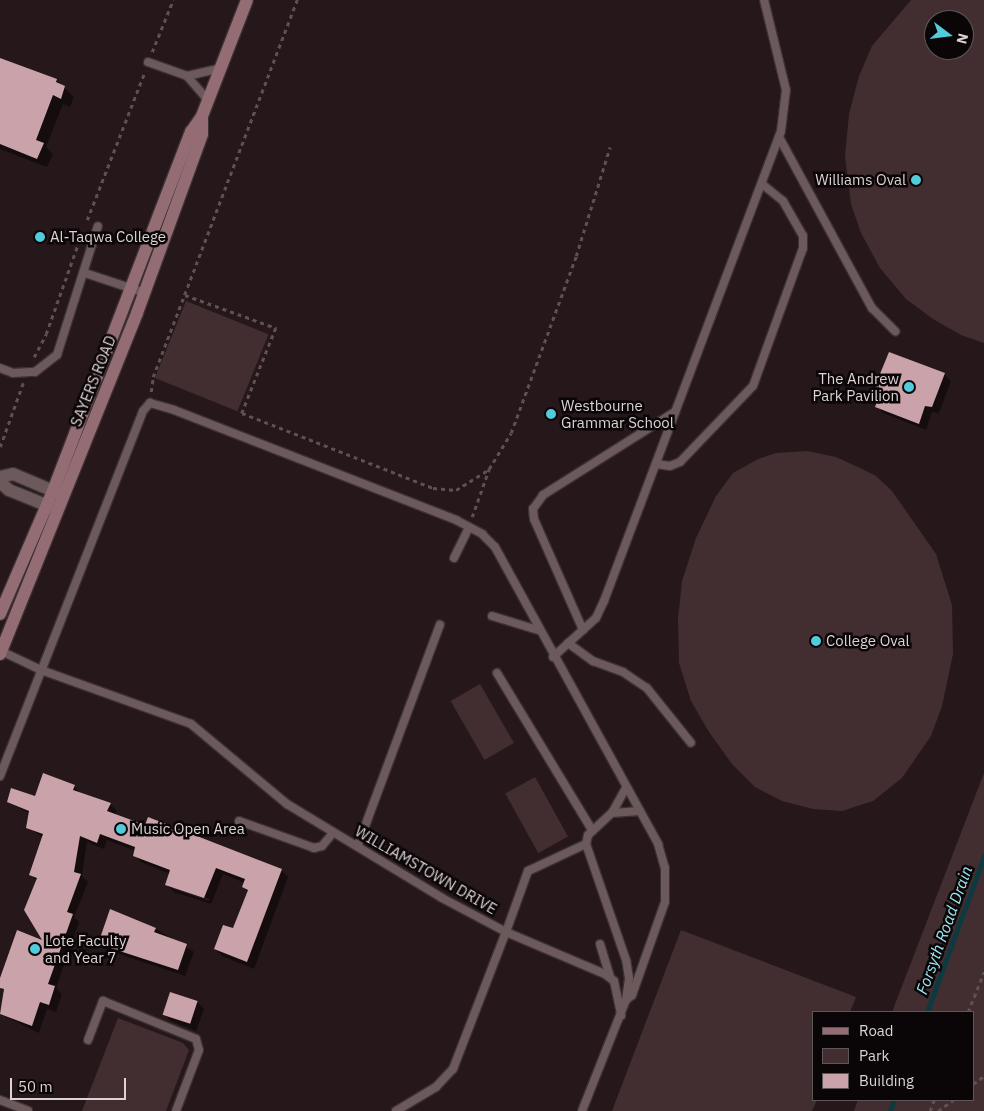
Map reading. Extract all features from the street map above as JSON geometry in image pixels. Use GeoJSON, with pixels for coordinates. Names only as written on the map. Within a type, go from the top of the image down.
{"type":"FeatureCollection","features":[{"type":"Feature","properties":{"kind":"main road","name":"SAYERS ROAD"},"geometry":{"type":"LineString","coordinates":[[0,652],[59,510],[59,493],[131,288],[192,132],[202,116],[247,0]]}},
{"type":"Feature","properties":{"kind":"main road","name":"SAYERS ROAD"},"geometry":{"type":"LineString","coordinates":[[0,614],[45,506],[59,493],[145,293],[202,134],[202,116]]}},
{"type":"Feature","properties":{"kind":"street"},"geometry":{"type":"LineString","coordinates":[[0,477],[13,474],[59,493]]}},
{"type":"Feature","properties":{"kind":"street"},"geometry":{"type":"LineString","coordinates":[[0,482],[9,490],[59,510]]}},
{"type":"Feature","properties":{"kind":"lane"},"geometry":{"type":"LineString","coordinates":[[553,657],[596,618],[604,601],[779,137],[786,111],[786,90],[764,0]]}},
{"type":"Feature","properties":{"kind":"lane"},"geometry":{"type":"LineString","coordinates":[[148,62],[188,76],[221,68]]}},
{"type":"Feature","properties":{"kind":"lane"},"geometry":{"type":"LineString","coordinates":[[188,76],[208,100]]}},
{"type":"Feature","properties":{"kind":"lane"},"geometry":{"type":"LineString","coordinates":[[779,137],[872,308],[895,332]]}},
{"type":"Feature","properties":{"kind":"lane"},"geometry":{"type":"LineString","coordinates":[[656,464],[670,466],[680,462],[753,386],[804,248],[803,236],[783,201],[762,184]]}},
{"type":"Feature","properties":{"kind":"lane"},"geometry":{"type":"LineString","coordinates":[[0,368],[13,373],[36,372],[57,355],[85,273],[98,226]]}},
{"type":"Feature","properties":{"kind":"lane"},"geometry":{"type":"LineString","coordinates":[[85,273],[145,293]]}},
{"type":"Feature","properties":{"kind":"lane"},"geometry":{"type":"LineString","coordinates":[[0,776],[142,411],[150,403],[263,444],[469,526],[482,534],[495,547],[538,630],[658,844],[665,868],[665,902],[632,995],[626,1000]]}},
{"type":"Feature","properties":{"kind":"lane"},"geometry":{"type":"LineString","coordinates":[[583,630],[534,520],[533,509],[543,495],[675,412]]}},
{"type":"Feature","properties":{"kind":"lane"},"geometry":{"type":"LineString","coordinates":[[454,558],[469,526]]}},
{"type":"Feature","properties":{"kind":"lane"},"geometry":{"type":"LineString","coordinates":[[492,616],[538,630]]}},
{"type":"Feature","properties":{"kind":"lane"},"geometry":{"type":"LineString","coordinates":[[358,845],[440,625]]}},
{"type":"Feature","properties":{"kind":"lane"},"geometry":{"type":"LineString","coordinates":[[568,643],[593,661],[623,672],[647,688],[692,743]]}},
{"type":"Feature","properties":{"kind":"lane","name":"WILLIAMSTOWN DRIVE"},"geometry":{"type":"LineString","coordinates":[[0,652],[41,670],[191,724],[253,777],[333,833],[358,845],[442,898],[506,932],[528,871],[586,844]]}},
{"type":"Feature","properties":{"kind":"lane"},"geometry":{"type":"LineString","coordinates":[[497,673],[592,830]]}},
{"type":"Feature","properties":{"kind":"lane"},"geometry":{"type":"LineString","coordinates":[[582,1111],[626,1000],[626,960],[586,844],[592,830],[612,813],[626,788]]}},
{"type":"Feature","properties":{"kind":"lane"},"geometry":{"type":"LineString","coordinates":[[612,813],[640,811]]}},
{"type":"Feature","properties":{"kind":"lane"},"geometry":{"type":"LineString","coordinates":[[239,821],[314,848],[322,846],[333,833]]}},
{"type":"Feature","properties":{"kind":"lane"},"geometry":{"type":"LineString","coordinates":[[396,1111],[436,1087],[454,1069],[506,932],[610,977]]}},
{"type":"Feature","properties":{"kind":"lane"},"geometry":{"type":"LineString","coordinates":[[600,944],[610,977],[618,993],[620,1015]]}},
{"type":"Feature","properties":{"kind":"lane"},"geometry":{"type":"LineString","coordinates":[[88,1040],[103,1001],[196,1040],[199,1050],[176,1111]]}},
{"type":"Feature","properties":{"kind":"lane"},"geometry":{"type":"LineString","coordinates":[[0,1100],[28,1111]]}},
{"type":"Feature","properties":{"kind":"path"},"geometry":{"type":"LineString","coordinates":[[150,403],[153,377],[297,0]]}},
{"type":"Feature","properties":{"kind":"path"},"geometry":{"type":"LineString","coordinates":[[469,526],[489,469],[511,433],[576,256],[610,147]]}},
{"type":"Feature","properties":{"kind":"path"},"geometry":{"type":"LineString","coordinates":[[185,295],[276,328],[242,413],[433,488],[456,490],[489,469]]}},
{"type":"Feature","properties":{"kind":"path"},"geometry":{"type":"LineString","coordinates":[[968,1011],[984,972]]}},
{"type":"Feature","properties":{"kind":"path"},"geometry":{"type":"LineString","coordinates":[[938,1111],[952,1101]]}},
{"type":"Feature","properties":{"kind":"green space","name":"Williams Oval"},"geometry":{"type":"Polygon","coordinates":[[[911,0],[984,0],[984,343],[961,335],[933,319],[906,299],[880,268],[861,233],[851,204],[845,156],[849,114],[859,76],[872,46],[911,0]]]}},
{"type":"Feature","properties":{"kind":"green space"},"geometry":{"type":"Polygon","coordinates":[[[186,301],[269,334],[237,411],[155,378],[186,301]]]}},
{"type":"Feature","properties":{"kind":"green space","name":"College Oval"},"geometry":{"type":"Polygon","coordinates":[[[807,451],[836,457],[860,468],[876,476],[892,491],[936,554],[952,605],[953,654],[942,706],[931,736],[902,778],[873,801],[842,811],[813,809],[782,801],[755,787],[732,764],[709,732],[691,701],[679,663],[678,619],[682,581],[696,538],[716,496],[733,473],[758,459],[776,453],[807,451]]]}},
{"type":"Feature","properties":{"kind":"green space"},"geometry":{"type":"Polygon","coordinates":[[[480,684],[514,743],[485,760],[451,701],[480,684]]]}},
{"type":"Feature","properties":{"kind":"green space"},"geometry":{"type":"Polygon","coordinates":[[[984,773],[984,1111],[854,1111],[858,1101],[974,1101],[974,1011],[892,1011],[984,773]]]}},
{"type":"Feature","properties":{"kind":"green space"},"geometry":{"type":"Polygon","coordinates":[[[535,777],[568,836],[538,853],[505,793],[535,777]]]}},
{"type":"Feature","properties":{"kind":"green space"},"geometry":{"type":"Polygon","coordinates":[[[681,930],[856,997],[850,1011],[812,1011],[812,1101],[817,1101],[812,1111],[612,1111],[681,930]]]}},
{"type":"Feature","properties":{"kind":"green space"},"geometry":{"type":"Polygon","coordinates":[[[118,1018],[183,1043],[189,1050],[166,1111],[82,1111],[118,1018]]]}},
{"type":"Feature","properties":{"kind":"building"},"geometry":{"type":"Polygon","coordinates":[[[0,58],[57,79],[56,82],[65,86],[61,99],[53,95],[36,140],[44,143],[37,159],[0,144],[0,58]]]}},
{"type":"Feature","properties":{"kind":"building","name":"The Andrew Park Pavilion"},"geometry":{"type":"Polygon","coordinates":[[[889,352],[945,373],[932,407],[925,406],[919,424],[875,407],[882,389],[875,386],[889,352]]]}},
{"type":"Feature","properties":{"kind":"building"},"geometry":{"type":"Polygon","coordinates":[[[43,773],[75,785],[73,790],[111,803],[107,811],[145,825],[148,817],[282,869],[247,962],[214,949],[223,925],[233,928],[248,890],[242,887],[245,879],[216,868],[204,898],[165,885],[170,870],[133,856],[135,847],[100,834],[97,843],[80,836],[74,872],[81,874],[67,912],[73,914],[48,984],[55,986],[49,1005],[40,1002],[32,1026],[0,1014],[4,989],[0,988],[0,978],[17,930],[42,940],[24,910],[37,878],[29,875],[43,834],[26,828],[29,811],[7,802],[11,788],[35,796],[43,773]]]}},
{"type":"Feature","properties":{"kind":"building"},"geometry":{"type":"Polygon","coordinates":[[[110,909],[156,928],[154,932],[187,944],[178,970],[98,944],[110,909]]]}},
{"type":"Feature","properties":{"kind":"building"},"geometry":{"type":"Polygon","coordinates":[[[170,992],[198,1001],[190,1024],[163,1015],[170,992]]]}},
{"type":"Feature","properties":{"kind":"waterway","name":"Forsyth Road Drain"},"geometry":{"type":"LineString","coordinates":[[927,1011],[984,856]]}},
{"type":"Feature","properties":{"kind":"waterway","name":"Forsyth Road Drain"},"geometry":{"type":"LineString","coordinates":[[890,1111],[894,1101]]}},
{"type":"Feature","properties":{"kind":"place","name":"Williams Oval"},"geometry":{"type":"Point","coordinates":[916,180]}},
{"type":"Feature","properties":{"kind":"place","name":"Al-Taqwa College"},"geometry":{"type":"Point","coordinates":[40,237]}},
{"type":"Feature","properties":{"kind":"place","name":"The Andrew Park Pavilion"},"geometry":{"type":"Point","coordinates":[909,387]}},
{"type":"Feature","properties":{"kind":"place","name":"Westbourne Grammar School"},"geometry":{"type":"Point","coordinates":[551,414]}},
{"type":"Feature","properties":{"kind":"place","name":"College Oval"},"geometry":{"type":"Point","coordinates":[816,641]}},
{"type":"Feature","properties":{"kind":"place","name":"Music Open Area"},"geometry":{"type":"Point","coordinates":[121,829]}},
{"type":"Feature","properties":{"kind":"place","name":"Lote Faculty and Year 7"},"geometry":{"type":"Point","coordinates":[35,949]}}]}
